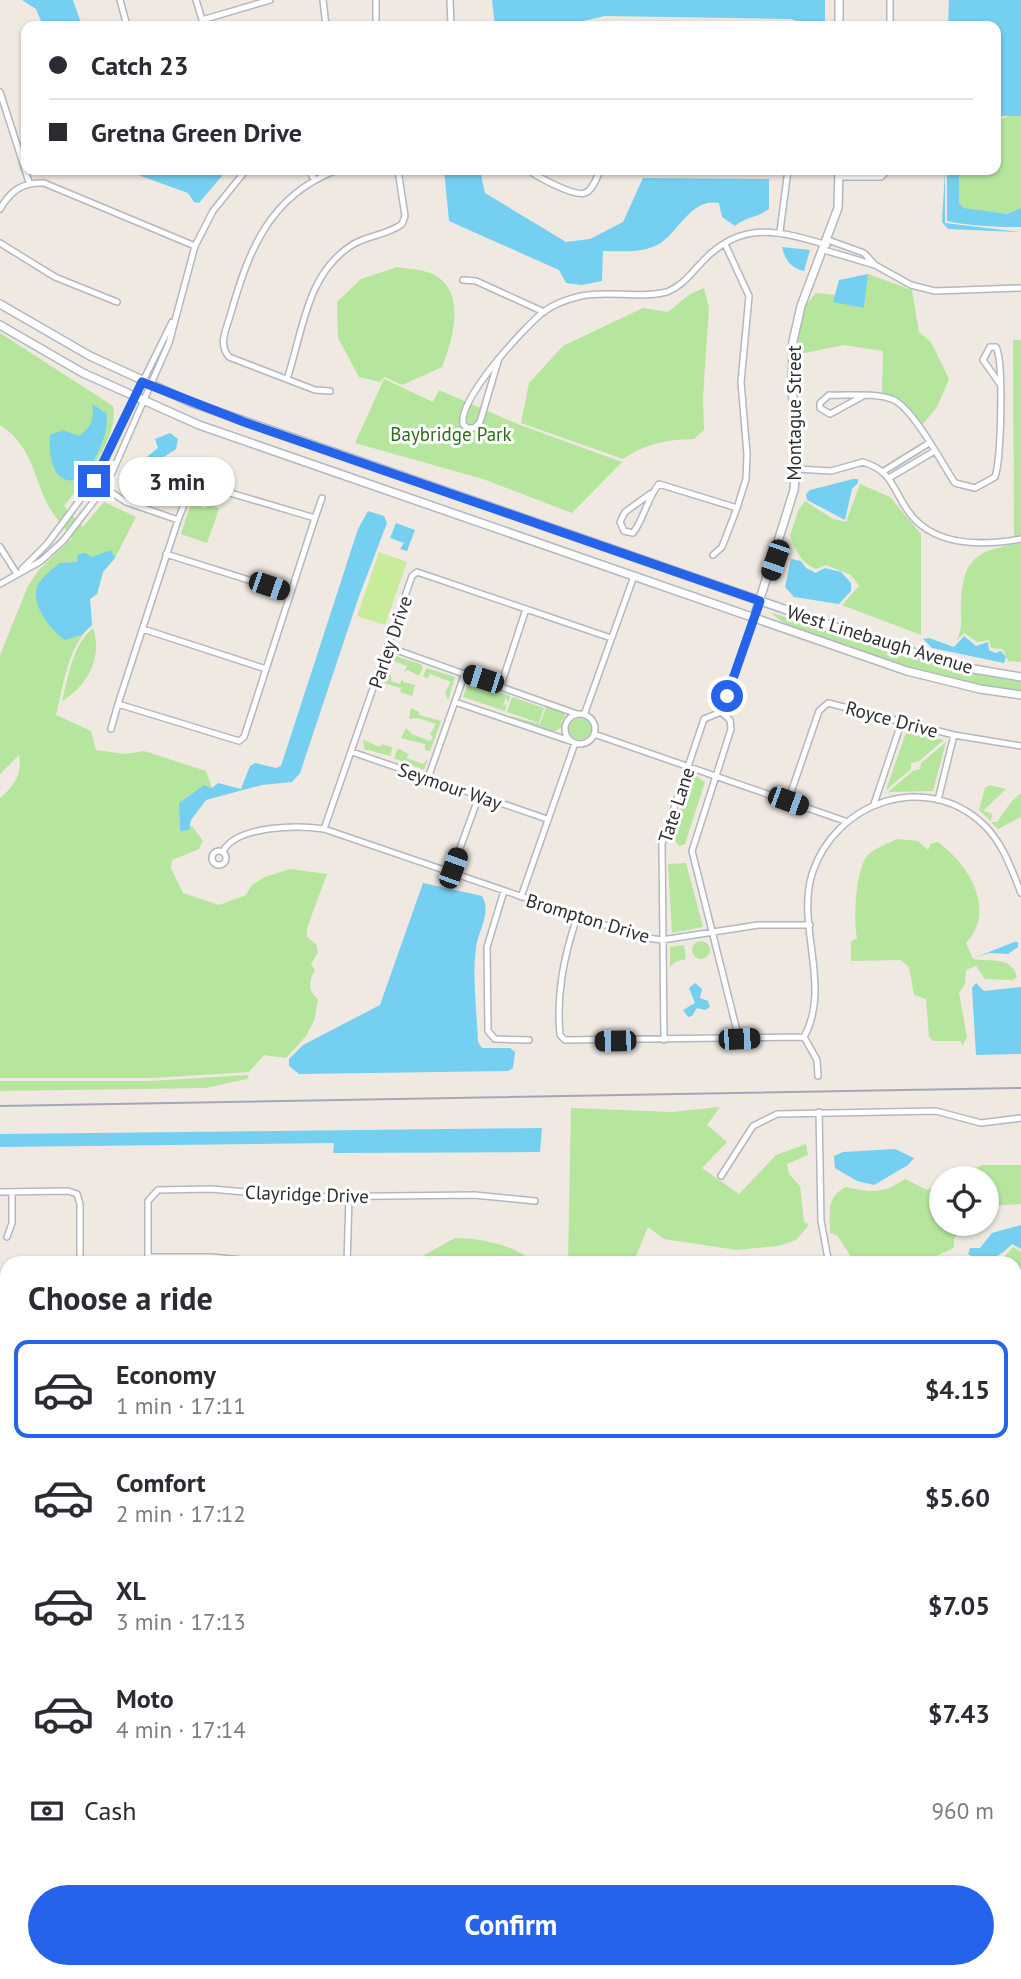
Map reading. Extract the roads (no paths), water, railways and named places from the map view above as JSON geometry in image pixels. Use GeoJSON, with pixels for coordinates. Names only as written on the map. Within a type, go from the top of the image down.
{"type":"FeatureCollection","features":[{"type":"Feature","properties":{"kind":"main road"},"geometry":{"type":"LineString","coordinates":[[839,0],[839,21]]}},
{"type":"Feature","properties":{"kind":"main road","name":"Montague Street"},"geometry":{"type":"LineString","coordinates":[[754,618],[789,512],[797,469],[796,418],[792,393],[793,341],[801,306],[838,208],[839,175]]}},
{"type":"Feature","properties":{"kind":"main road","name":"West Linebaugh Avenue"},"geometry":{"type":"LineString","coordinates":[[0,303],[67,344],[142,382],[244,422],[941,661],[1021,677]]}},
{"type":"Feature","properties":{"kind":"main road","name":"West Linebaugh Avenue"},"geometry":{"type":"LineString","coordinates":[[0,325],[83,373],[134,398],[262,447],[907,671],[979,689],[1021,695]]}},
{"type":"Feature","properties":{"kind":"street"},"geometry":{"type":"LineString","coordinates":[[120,0],[126,21]]}},
{"type":"Feature","properties":{"kind":"street"},"geometry":{"type":"LineString","coordinates":[[197,0],[202,21]]}},
{"type":"Feature","properties":{"kind":"street"},"geometry":{"type":"LineString","coordinates":[[209,21],[270,0]]}},
{"type":"Feature","properties":{"kind":"street"},"geometry":{"type":"LineString","coordinates":[[323,0],[325,21]]}},
{"type":"Feature","properties":{"kind":"street"},"geometry":{"type":"LineString","coordinates":[[376,0],[376,21]]}},
{"type":"Feature","properties":{"kind":"street"},"geometry":{"type":"LineString","coordinates":[[450,0],[451,21]]}},
{"type":"Feature","properties":{"kind":"street"},"geometry":{"type":"LineString","coordinates":[[890,0],[890,21]]}},
{"type":"Feature","properties":{"kind":"street"},"geometry":{"type":"LineString","coordinates":[[0,92],[21,157]]}},
{"type":"Feature","properties":{"kind":"street"},"geometry":{"type":"LineString","coordinates":[[27,175],[29,182]]}},
{"type":"Feature","properties":{"kind":"street"},"geometry":{"type":"LineString","coordinates":[[0,584],[41,561],[64,541],[104,489],[169,343],[195,246],[213,211],[242,175]]}},
{"type":"Feature","properties":{"kind":"street"},"geometry":{"type":"LineString","coordinates":[[311,175],[314,180]]}},
{"type":"Feature","properties":{"kind":"street"},"geometry":{"type":"LineString","coordinates":[[326,175],[314,180],[282,208],[255,242],[238,283],[223,341],[224,351],[229,356],[316,390],[330,391]]}},
{"type":"Feature","properties":{"kind":"street"},"geometry":{"type":"LineString","coordinates":[[287,379],[314,289],[324,271],[352,245],[402,224],[405,216],[399,175]]}},
{"type":"Feature","properties":{"kind":"street"},"geometry":{"type":"LineString","coordinates":[[538,175],[575,194],[585,193],[592,188],[598,175]]}},
{"type":"Feature","properties":{"kind":"street"},"geometry":{"type":"LineString","coordinates":[[780,231],[787,175]]}},
{"type":"Feature","properties":{"kind":"street"},"geometry":{"type":"LineString","coordinates":[[853,175],[883,175]]}},
{"type":"Feature","properties":{"kind":"street"},"geometry":{"type":"LineString","coordinates":[[0,209],[19,187],[29,182],[44,183],[195,246]]}},
{"type":"Feature","properties":{"kind":"street"},"geometry":{"type":"LineString","coordinates":[[499,358],[488,401],[478,424],[467,428],[462,418],[474,393],[499,358],[544,312],[585,295],[667,292],[677,288],[705,258],[725,244],[752,233],[780,231],[826,245],[852,248],[864,253],[875,265]]}},
{"type":"Feature","properties":{"kind":"street"},"geometry":{"type":"LineString","coordinates":[[0,243],[55,277],[117,302]]}},
{"type":"Feature","properties":{"kind":"street"},"geometry":{"type":"LineString","coordinates":[[713,555],[722,547],[737,508],[746,479],[747,454],[741,382],[748,296],[725,244]]}},
{"type":"Feature","properties":{"kind":"street"},"geometry":{"type":"LineString","coordinates":[[826,245],[849,258],[875,265],[911,285],[934,291],[1021,288]]}},
{"type":"Feature","properties":{"kind":"street"},"geometry":{"type":"LineString","coordinates":[[849,258],[852,248]]}},
{"type":"Feature","properties":{"kind":"street"},"geometry":{"type":"LineString","coordinates":[[463,280],[476,281],[544,312]]}},
{"type":"Feature","properties":{"kind":"street"},"geometry":{"type":"LineString","coordinates":[[17,574],[47,544],[94,481],[176,314]]}},
{"type":"Feature","properties":{"kind":"street"},"geometry":{"type":"LineString","coordinates":[[863,396],[830,414],[820,408],[820,403],[829,395],[863,396],[894,400],[914,418],[955,483],[975,488],[995,477],[999,466],[1000,384],[1000,354],[996,347],[990,347],[983,360],[1000,384]]}},
{"type":"Feature","properties":{"kind":"street"},"geometry":{"type":"LineString","coordinates":[[474,393],[477,402],[488,401]]}},
{"type":"Feature","properties":{"kind":"street"},"geometry":{"type":"LineString","coordinates":[[113,443],[123,448]]}},
{"type":"Feature","properties":{"kind":"street"},"geometry":{"type":"LineString","coordinates":[[884,471],[929,443]]}},
{"type":"Feature","properties":{"kind":"street"},"geometry":{"type":"LineString","coordinates":[[889,478],[933,452]]}},
{"type":"Feature","properties":{"kind":"street"},"geometry":{"type":"LineString","coordinates":[[910,455],[915,463]]}},
{"type":"Feature","properties":{"kind":"street"},"geometry":{"type":"LineString","coordinates":[[797,469],[831,471],[863,462],[884,471],[908,511],[934,533],[965,543],[1021,539]]}},
{"type":"Feature","properties":{"kind":"street"},"geometry":{"type":"LineString","coordinates":[[94,481],[126,502],[178,520]]}},
{"type":"Feature","properties":{"kind":"street"},"geometry":{"type":"LineString","coordinates":[[111,729],[189,487],[196,481],[315,519]]}},
{"type":"Feature","properties":{"kind":"street"},"geometry":{"type":"LineString","coordinates":[[650,494],[640,523],[633,533],[624,531],[620,522],[625,512],[659,484],[667,484],[737,508]]}},
{"type":"Feature","properties":{"kind":"street"},"geometry":{"type":"LineString","coordinates":[[118,704],[239,741],[244,737],[322,498]]}},
{"type":"Feature","properties":{"kind":"street"},"geometry":{"type":"LineString","coordinates":[[0,547],[17,574]]}},
{"type":"Feature","properties":{"kind":"street"},"geometry":{"type":"LineString","coordinates":[[166,554],[290,593]]}},
{"type":"Feature","properties":{"kind":"street","name":"Parley Drive"},"geometry":{"type":"LineString","coordinates":[[324,829],[412,576],[416,572],[611,638]]}},
{"type":"Feature","properties":{"kind":"street"},"geometry":{"type":"LineString","coordinates":[[573,742],[565,732],[566,724],[581,715],[634,576]]}},
{"type":"Feature","properties":{"kind":"street"},"geometry":{"type":"LineString","coordinates":[[501,685],[526,609]]}},
{"type":"Feature","properties":{"kind":"street","name":"Montague Street"},"geometry":{"type":"LineString","coordinates":[[711,933],[692,850],[731,729],[730,720],[721,712],[754,618]]}},
{"type":"Feature","properties":{"kind":"street"},"geometry":{"type":"LineString","coordinates":[[143,629],[266,669]]}},
{"type":"Feature","properties":{"kind":"street"},"geometry":{"type":"LineString","coordinates":[[388,647],[581,715],[594,725],[594,734],[584,743],[573,742],[455,702]]}},
{"type":"Feature","properties":{"kind":"street"},"geometry":{"type":"LineString","coordinates":[[428,778],[465,673]]}},
{"type":"Feature","properties":{"kind":"street","name":"Royce Drive"},"geometry":{"type":"LineString","coordinates":[[788,801],[822,706],[833,704],[954,735],[1021,746]]}},
{"type":"Feature","properties":{"kind":"street","name":"Tate Lane"},"geometry":{"type":"LineString","coordinates":[[664,1040],[662,844],[704,719],[721,712]]}},
{"type":"Feature","properties":{"kind":"street"},"geometry":{"type":"LineString","coordinates":[[874,804],[902,722]]}},
{"type":"Feature","properties":{"kind":"street"},"geometry":{"type":"LineString","coordinates":[[594,734],[845,821]]}},
{"type":"Feature","properties":{"kind":"street"},"geometry":{"type":"LineString","coordinates":[[938,800],[954,735]]}},
{"type":"Feature","properties":{"kind":"street"},"geometry":{"type":"LineString","coordinates":[[521,897],[573,742]]}},
{"type":"Feature","properties":{"kind":"street","name":"Seymour Way"},"geometry":{"type":"LineString","coordinates":[[352,752],[547,819]]}},
{"type":"Feature","properties":{"kind":"street"},"geometry":{"type":"LineString","coordinates":[[451,873],[479,796]]}},
{"type":"Feature","properties":{"kind":"street"},"geometry":{"type":"LineString","coordinates":[[818,1076],[817,1060],[804,1037],[815,1007],[810,925],[811,876],[823,846],[845,821],[874,804],[911,796],[938,800],[975,818],[997,839],[1021,894]]}},
{"type":"Feature","properties":{"kind":"street","name":"Brompton Drive"},"geometry":{"type":"LineString","coordinates":[[223,851],[234,841],[264,830],[290,826],[324,829],[640,937],[662,940],[758,925],[810,925]]}},
{"type":"Feature","properties":{"kind":"street"},"geometry":{"type":"LineString","coordinates":[[504,891],[487,947],[488,1031],[495,1040],[529,1040]]}},
{"type":"Feature","properties":{"kind":"street"},"geometry":{"type":"LineString","coordinates":[[577,916],[561,982],[562,1038],[568,1041],[804,1037]]}},
{"type":"Feature","properties":{"kind":"street"},"geometry":{"type":"LineString","coordinates":[[711,933],[739,1039]]}},
{"type":"Feature","properties":{"kind":"street"},"geometry":{"type":"LineString","coordinates":[[721,1176],[753,1126],[777,1114],[936,1111],[981,1124],[1021,1118]]}},
{"type":"Feature","properties":{"kind":"street"},"geometry":{"type":"LineString","coordinates":[[819,1112],[821,1221],[828,1256]]}},
{"type":"Feature","properties":{"kind":"street","name":"Clayridge Drive"},"geometry":{"type":"LineString","coordinates":[[148,1256],[148,1201],[158,1190],[211,1189],[349,1197],[474,1195],[535,1201]]}},
{"type":"Feature","properties":{"kind":"street"},"geometry":{"type":"LineString","coordinates":[[0,1192],[68,1191],[77,1194],[80,1204],[80,1256]]}},
{"type":"Feature","properties":{"kind":"street"},"geometry":{"type":"LineString","coordinates":[[7,1237],[12,1223],[12,1192]]}},
{"type":"Feature","properties":{"kind":"street"},"geometry":{"type":"LineString","coordinates":[[347,1256],[349,1197]]}},
{"type":"Feature","properties":{"kind":"water"},"geometry":{"type":"Polygon","coordinates":[[[22,0],[73,0],[80,21],[41,21],[36,9],[22,0]]]}},
{"type":"Feature","properties":{"kind":"water"},"geometry":{"type":"Polygon","coordinates":[[[492,0],[825,0],[825,21],[605,16],[584,21],[494,21],[492,0]]]}},
{"type":"Feature","properties":{"kind":"water"},"geometry":{"type":"Polygon","coordinates":[[[949,0],[1021,0],[1021,116],[1001,117],[1001,21],[948,21],[949,0]]]}},
{"type":"Feature","properties":{"kind":"water"},"geometry":{"type":"Polygon","coordinates":[[[138,175],[223,175],[199,203],[194,202],[188,193],[138,175]]]}},
{"type":"Feature","properties":{"kind":"water"},"geometry":{"type":"Polygon","coordinates":[[[444,175],[481,175],[485,193],[566,242],[590,239],[623,222],[643,178],[769,179],[769,209],[735,226],[722,217],[719,203],[701,205],[655,246],[633,251],[603,251],[602,281],[582,285],[566,283],[559,270],[449,221],[444,175]]]}},
{"type":"Feature","properties":{"kind":"water"},"geometry":{"type":"Polygon","coordinates":[[[945,175],[945,223],[1021,232],[948,229],[942,222],[945,175]]]}},
{"type":"Feature","properties":{"kind":"water"},"geometry":{"type":"Polygon","coordinates":[[[947,175],[959,175],[959,203],[963,208],[1008,214],[1021,208],[1021,227],[947,221],[947,175]]]}},
{"type":"Feature","properties":{"kind":"water"},"geometry":{"type":"Polygon","coordinates":[[[782,247],[810,250],[804,271],[789,263],[782,247]]]}},
{"type":"Feature","properties":{"kind":"water"},"geometry":{"type":"Polygon","coordinates":[[[868,274],[864,308],[833,302],[839,280],[868,274]]]}},
{"type":"Feature","properties":{"kind":"water"},"geometry":{"type":"Polygon","coordinates":[[[92,404],[106,413],[104,438],[83,478],[65,480],[59,476],[52,462],[50,435],[63,430],[79,436],[91,422],[92,404]]]}},
{"type":"Feature","properties":{"kind":"water"},"geometry":{"type":"Polygon","coordinates":[[[170,433],[178,439],[176,449],[148,467],[141,488],[129,488],[126,484],[134,467],[158,448],[155,439],[170,433]]]}},
{"type":"Feature","properties":{"kind":"water"},"geometry":{"type":"Polygon","coordinates":[[[858,479],[858,483],[852,489],[845,520],[807,500],[806,494],[810,490],[858,479]]]}},
{"type":"Feature","properties":{"kind":"water"},"geometry":{"type":"Polygon","coordinates":[[[368,511],[384,516],[387,523],[358,599],[300,773],[292,782],[262,785],[206,800],[191,820],[189,830],[180,831],[179,803],[204,785],[212,788],[218,783],[241,789],[250,766],[255,763],[276,768],[281,766],[358,529],[368,511]]]}},
{"type":"Feature","properties":{"kind":"water"},"geometry":{"type":"Polygon","coordinates":[[[396,523],[415,530],[407,551],[400,549],[404,543],[390,538],[396,523]]]}},
{"type":"Feature","properties":{"kind":"water"},"geometry":{"type":"Polygon","coordinates":[[[111,550],[115,558],[103,572],[97,594],[90,599],[92,625],[81,635],[65,640],[47,623],[38,607],[36,590],[39,583],[59,563],[77,562],[78,554],[85,553],[92,557],[111,550]]]}},
{"type":"Feature","properties":{"kind":"water"},"geometry":{"type":"Polygon","coordinates":[[[791,559],[801,561],[806,568],[816,573],[825,568],[841,572],[851,583],[851,591],[839,604],[794,597],[785,587],[791,559]]]}},
{"type":"Feature","properties":{"kind":"water"},"geometry":{"type":"Polygon","coordinates":[[[964,636],[976,646],[988,642],[989,650],[995,653],[1001,651],[1006,657],[1004,663],[932,648],[923,639],[929,638],[954,647],[964,636]]]}},
{"type":"Feature","properties":{"kind":"water"},"geometry":{"type":"Polygon","coordinates":[[[423,883],[482,896],[485,902],[474,971],[478,1042],[482,1048],[510,1048],[515,1052],[513,1068],[508,1071],[299,1074],[289,1066],[289,1059],[303,1045],[380,1005],[423,883]]]}},
{"type":"Feature","properties":{"kind":"water"},"geometry":{"type":"Polygon","coordinates":[[[1018,942],[1018,947],[1008,954],[989,953],[974,958],[1018,942]]]}},
{"type":"Feature","properties":{"kind":"water"},"geometry":{"type":"Polygon","coordinates":[[[695,983],[702,989],[700,998],[708,1001],[710,1007],[705,1010],[697,1008],[692,1016],[688,1017],[683,1010],[695,1003],[689,988],[695,983]]]}},
{"type":"Feature","properties":{"kind":"water"},"geometry":{"type":"Polygon","coordinates":[[[976,983],[984,991],[1021,987],[1021,1054],[976,1055],[972,988],[976,983]]]}},
{"type":"Feature","properties":{"kind":"water"},"geometry":{"type":"Polygon","coordinates":[[[542,1128],[540,1152],[333,1153],[334,1143],[0,1147],[0,1134],[542,1128]]]}},
{"type":"Feature","properties":{"kind":"water"},"geometry":{"type":"Polygon","coordinates":[[[895,1149],[914,1158],[908,1165],[874,1185],[857,1181],[835,1168],[834,1156],[843,1152],[895,1149]]]}},
{"type":"Feature","properties":{"kind":"water"},"geometry":{"type":"Polygon","coordinates":[[[1021,1225],[1021,1249],[1012,1244],[997,1256],[968,1254],[970,1248],[980,1248],[990,1236],[999,1236],[999,1231],[1021,1225]]]}},
{"type":"Feature","properties":{"kind":"railway"},"geometry":{"type":"LineString","coordinates":[[0,1106],[1021,1088]]}},
{"type":"Feature","properties":{"kind":"park label","name":"Baybridge Park"},"geometry":{"type":"Point","coordinates":[451,434]}}]}
